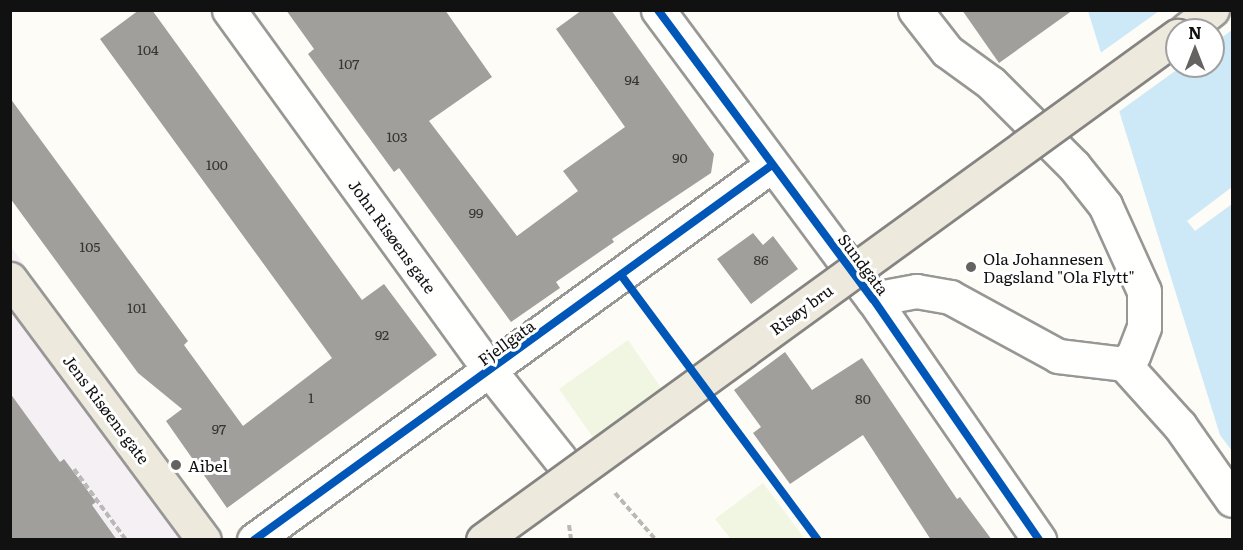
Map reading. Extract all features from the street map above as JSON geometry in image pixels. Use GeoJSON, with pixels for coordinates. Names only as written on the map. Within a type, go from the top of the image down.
{"type":"FeatureCollection","features":[{"type":"Feature","properties":{"kind":"main road","name":"Risøy bru"},"geometry":{"type":"LineString","coordinates":[[483,540],[1165,45]]}},
{"type":"Feature","properties":{"kind":"main road","name":"Jens Risøens gate"},"geometry":{"type":"LineString","coordinates":[[10,279],[204,540]]}},
{"type":"Feature","properties":{"kind":"street","name":"John Risøens gate"},"geometry":{"type":"LineString","coordinates":[[229,10],[490,370],[560,459]]}},
{"type":"Feature","properties":{"kind":"street","name":"Sundgata"},"geometry":{"type":"LineString","coordinates":[[658,10],[873,299],[1039,540]]}},
{"type":"Feature","properties":{"kind":"street"},"geometry":{"type":"LineString","coordinates":[[915,10],[947,51],[991,83],[1074,166],[1105,205],[1144,291],[1144,327],[1133,354],[1124,364]]}},
{"type":"Feature","properties":{"kind":"street","name":"Fjellgata"},"geometry":{"type":"LineString","coordinates":[[254,540],[772,165]]}},
{"type":"Feature","properties":{"kind":"street"},"geometry":{"type":"LineString","coordinates":[[873,299],[916,291],[950,297],[1058,356],[1124,364],[1180,426],[1233,500]]}},
{"type":"Feature","properties":{"kind":"path"},"geometry":{"type":"LineString","coordinates":[[74,469],[126,540]]}},
{"type":"Feature","properties":{"kind":"shaded area"},"geometry":{"type":"Polygon","coordinates":[[[10,245],[104,378],[219,539],[11,539],[10,245]]]}},
{"type":"Feature","properties":{"kind":"green space"},"geometry":{"type":"Polygon","coordinates":[[[628,340],[668,398],[599,446],[559,389],[628,340]]]}},
{"type":"Feature","properties":{"kind":"green space"},"geometry":{"type":"Polygon","coordinates":[[[763,483],[805,539],[731,539],[715,519],[763,483]]]}},
{"type":"Feature","properties":{"kind":"water"},"geometry":{"type":"Polygon","coordinates":[[[1088,11],[1232,11],[1232,451],[1220,435],[1088,11]]]}},
{"type":"Feature","properties":{"kind":"pier"},"geometry":{"type":"Polygon","coordinates":[[[1159,11],[1232,11],[1232,30],[1225,35],[1225,18],[1165,18],[1165,78],[1117,113],[1099,54],[1159,11]]]}},
{"type":"Feature","properties":{"kind":"pier"},"geometry":{"type":"Polygon","coordinates":[[[1232,187],[1232,204],[1195,231],[1187,221],[1232,187]]]}},
{"type":"Feature","properties":{"kind":"building"},"geometry":{"type":"Polygon","coordinates":[[[139,10],[152,10],[362,300],[384,284],[437,355],[227,508],[166,421],[182,409],[138,373],[10,198],[10,98],[188,341],[184,345],[243,426],[332,358],[100,39],[139,10]]]}},
{"type":"Feature","properties":{"kind":"building"},"geometry":{"type":"Polygon","coordinates":[[[286,10],[445,10],[492,77],[429,121],[517,236],[578,191],[563,171],[625,127],[556,29],[582,10],[611,10],[714,154],[711,173],[612,239],[614,242],[556,282],[560,288],[511,322],[399,168],[394,172],[308,54],[314,49],[286,10]]]}},
{"type":"Feature","properties":{"kind":"building"},"geometry":{"type":"Polygon","coordinates":[[[962,10],[1073,10],[999,63],[962,10]]]}},
{"type":"Feature","properties":{"kind":"building"},"geometry":{"type":"Polygon","coordinates":[[[753,233],[763,245],[773,236],[798,269],[751,304],[717,259],[753,233]]]}},
{"type":"Feature","properties":{"kind":"building"},"geometry":{"type":"Polygon","coordinates":[[[785,352],[812,390],[862,358],[957,499],[960,497],[992,540],[931,540],[863,435],[790,484],[753,433],[761,427],[734,390],[785,352]]]}},
{"type":"Feature","properties":{"kind":"building"},"geometry":{"type":"Polygon","coordinates":[[[10,393],[60,462],[64,459],[96,502],[92,505],[117,540],[10,540],[10,393]]]}},
{"type":"Feature","properties":{"kind":"cycle path"},"geometry":{"type":"LineString","coordinates":[[658,10],[873,299],[1039,540]]}},
{"type":"Feature","properties":{"kind":"cycle path"},"geometry":{"type":"LineString","coordinates":[[254,540],[772,165]]}},
{"type":"Feature","properties":{"kind":"cycle path"},"geometry":{"type":"LineString","coordinates":[[621,275],[818,540]]}},
{"type":"Feature","properties":{"kind":"place","name":"Ola Johannesen Dagsland \"Ola Flytt\""},"geometry":{"type":"Point","coordinates":[971,267]}},
{"type":"Feature","properties":{"kind":"place","name":"Aibel"},"geometry":{"type":"Point","coordinates":[176,465]}}]}
